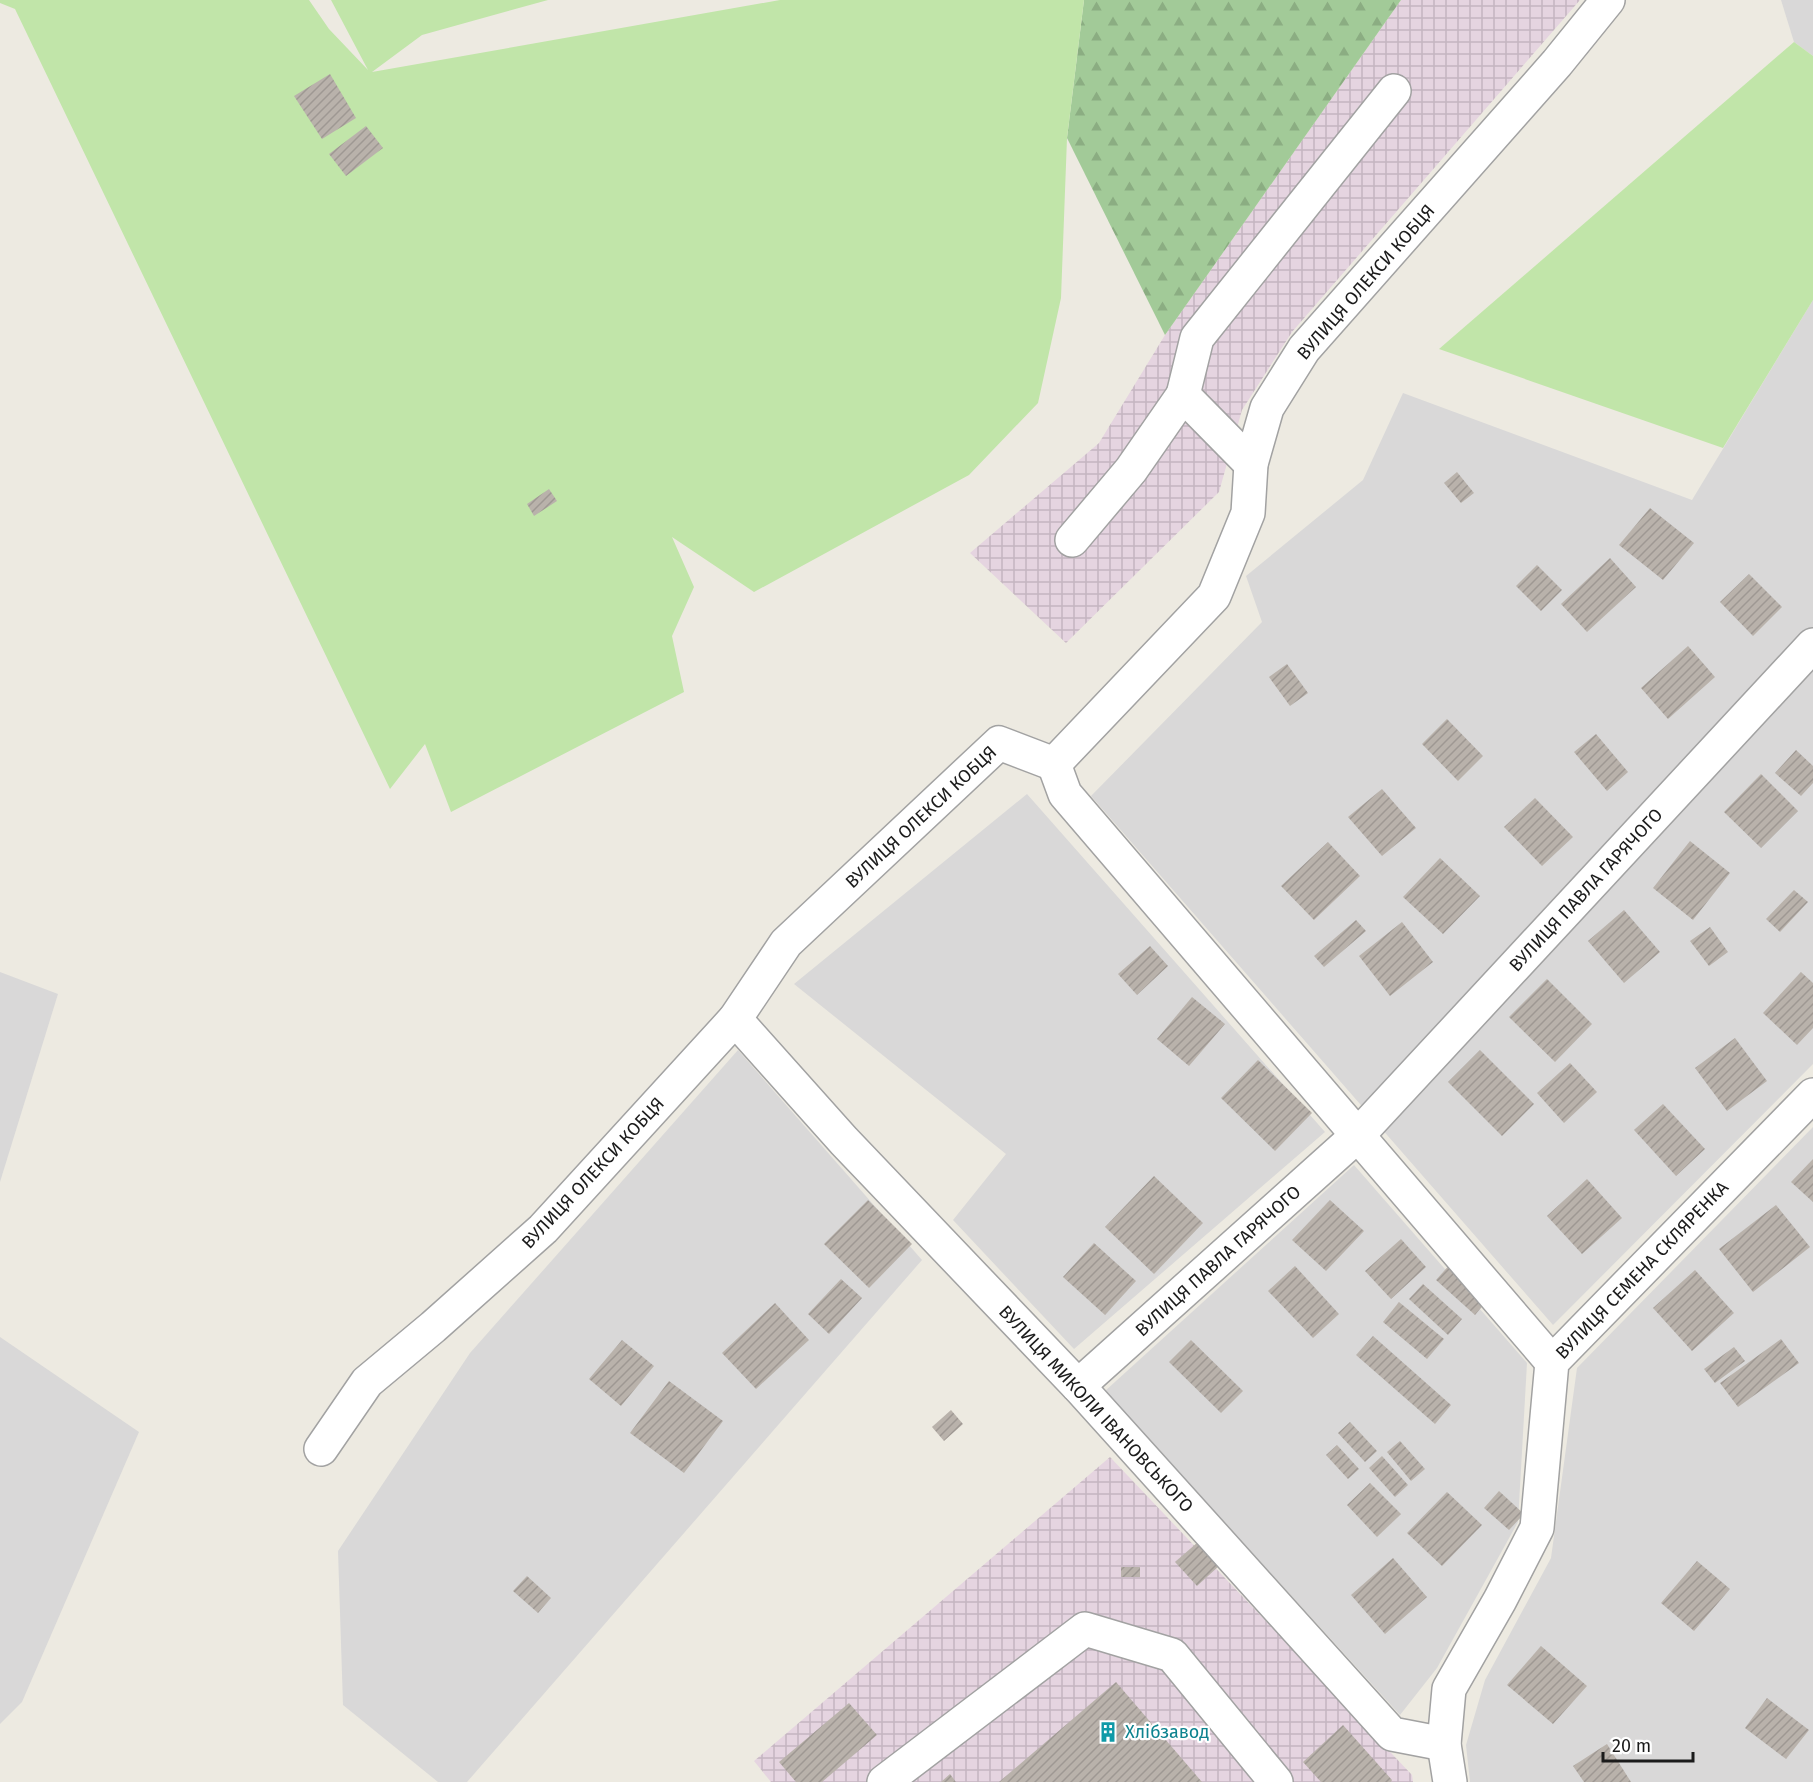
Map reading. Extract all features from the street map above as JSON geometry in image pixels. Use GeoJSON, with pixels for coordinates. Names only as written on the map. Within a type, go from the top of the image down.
{"type":"FeatureCollection","features":[{"type":"Feature","properties":{"kind":"street","name":"ВУЛИЦЯ ОЛЕКСИ КОБЦЯ"},"geometry":{"type":"LineString","coordinates":[[321,1449],[367,1382],[543,1230],[735,1019],[786,943],[999,743],[1054,764],[1214,596],[1248,513],[1251,464],[1268,408],[1304,348],[1550,72],[1608,0]]}},
{"type":"Feature","properties":{"kind":"street"},"geometry":{"type":"LineString","coordinates":[[1072,540],[1131,470],[1183,395],[1197,338],[1394,91]]}},
{"type":"Feature","properties":{"kind":"street"},"geometry":{"type":"LineString","coordinates":[[1183,395],[1251,464]]}},
{"type":"Feature","properties":{"kind":"street","name":"ВУЛИЦЯ ПАВЛА ГАРЯЧОГО"},"geometry":{"type":"LineString","coordinates":[[1078,1386],[1358,1135],[1813,645]]}},
{"type":"Feature","properties":{"kind":"street"},"geometry":{"type":"LineString","coordinates":[[1054,764],[1065,794],[1552,1362]]}},
{"type":"Feature","properties":{"kind":"street","name":"ВУЛИЦЯ МИКОЛИ ІВАНОВСЬКОГО"},"geometry":{"type":"LineString","coordinates":[[735,1019],[844,1141],[1078,1386],[1392,1734],[1444,1744]]}},
{"type":"Feature","properties":{"kind":"street","name":"ВУЛИЦЯ СЕМЕНА СКЛЯРЕНКА"},"geometry":{"type":"LineString","coordinates":[[1444,1744],[1449,1689],[1500,1600],[1537,1528],[1552,1362],[1813,1095]]}},
{"type":"Feature","properties":{"kind":"street"},"geometry":{"type":"LineString","coordinates":[[884,1782],[1085,1629],[1172,1655],[1276,1782]]}},
{"type":"Feature","properties":{"kind":"street"},"geometry":{"type":"LineString","coordinates":[[1444,1744],[1450,1782]]}},
{"type":"Feature","properties":{"kind":"shaded area"},"geometry":{"type":"Polygon","coordinates":[[[1401,0],[1580,0],[1292,332],[1242,410],[1219,492],[1066,643],[970,553],[1099,443],[1165,335],[1401,0]]]}},
{"type":"Feature","properties":{"kind":"shaded area"},"geometry":{"type":"Polygon","coordinates":[[[1781,0],[1813,0],[1813,56],[1794,42],[1781,0]]]}},
{"type":"Feature","properties":{"kind":"shaded area"},"geometry":{"type":"Polygon","coordinates":[[[1813,300],[1813,1064],[1553,1325],[1091,796],[1262,622],[1246,576],[1363,480],[1403,393],[1692,500],[1813,300]]]}},
{"type":"Feature","properties":{"kind":"shaded area"},"geometry":{"type":"Polygon","coordinates":[[[1027,794],[1325,1132],[1074,1349],[953,1220],[1006,1154],[794,984],[1027,794]]]}},
{"type":"Feature","properties":{"kind":"shaded area"},"geometry":{"type":"Polygon","coordinates":[[[0,972],[58,994],[0,1182],[0,972]]]}},
{"type":"Feature","properties":{"kind":"shaded area"},"geometry":{"type":"Polygon","coordinates":[[[738,1050],[922,1260],[467,1782],[438,1782],[343,1705],[338,1551],[470,1353],[738,1050]]]}},
{"type":"Feature","properties":{"kind":"shaded area"},"geometry":{"type":"Polygon","coordinates":[[[1813,1127],[1813,1782],[1470,1782],[1466,1745],[1485,1680],[1551,1558],[1577,1368],[1813,1127]]]}},
{"type":"Feature","properties":{"kind":"shaded area"},"geometry":{"type":"Polygon","coordinates":[[[1354,1165],[1527,1363],[1518,1522],[1437,1668],[1400,1715],[1105,1391],[1354,1165]]]}},
{"type":"Feature","properties":{"kind":"shaded area"},"geometry":{"type":"Polygon","coordinates":[[[0,1337],[139,1432],[22,1702],[0,1724],[0,1337]]]}},
{"type":"Feature","properties":{"kind":"shaded area"},"geometry":{"type":"Polygon","coordinates":[[[1110,1457],[1412,1775],[1413,1782],[771,1782],[754,1761],[1110,1457]]]}},
{"type":"Feature","properties":{"kind":"green space"},"geometry":{"type":"Polygon","coordinates":[[[0,0],[309,0],[329,29],[368,70],[331,0],[548,0],[422,35],[372,72],[780,0],[1084,0],[1067,138],[1061,298],[1038,403],[969,475],[754,592],[672,537],[694,587],[672,636],[684,692],[451,812],[425,744],[390,789],[15,9],[0,3],[0,0]]]}},
{"type":"Feature","properties":{"kind":"green space"},"geometry":{"type":"Polygon","coordinates":[[[1084,0],[1401,0],[1165,335],[1067,138],[1084,0]]]}},
{"type":"Feature","properties":{"kind":"green space"},"geometry":{"type":"Polygon","coordinates":[[[1794,42],[1813,56],[1813,300],[1723,448],[1439,349],[1794,42]]]}},
{"type":"Feature","properties":{"kind":"building"},"geometry":{"type":"Polygon","coordinates":[[[330,74],[356,118],[322,139],[294,96],[330,74]]]}},
{"type":"Feature","properties":{"kind":"building"},"geometry":{"type":"Polygon","coordinates":[[[366,126],[383,148],[346,176],[329,154],[366,126]]]}},
{"type":"Feature","properties":{"kind":"building"},"geometry":{"type":"Polygon","coordinates":[[[1457,472],[1474,493],[1461,503],[1444,483],[1457,472]]]}},
{"type":"Feature","properties":{"kind":"building"},"geometry":{"type":"Polygon","coordinates":[[[549,489],[557,501],[534,516],[527,504],[549,489]]]}},
{"type":"Feature","properties":{"kind":"building"},"geometry":{"type":"Polygon","coordinates":[[[1650,508],[1694,543],[1663,580],[1619,545],[1650,508]]]}},
{"type":"Feature","properties":{"kind":"building"},"geometry":{"type":"Polygon","coordinates":[[[1610,558],[1636,587],[1587,632],[1561,604],[1610,558]]]}},
{"type":"Feature","properties":{"kind":"building"},"geometry":{"type":"Polygon","coordinates":[[[1537,565],[1562,590],[1541,611],[1516,586],[1537,565]]]}},
{"type":"Feature","properties":{"kind":"building"},"geometry":{"type":"Polygon","coordinates":[[[1749,574],[1782,607],[1753,636],[1720,602],[1749,574]]]}},
{"type":"Feature","properties":{"kind":"building"},"geometry":{"type":"Polygon","coordinates":[[[1688,646],[1715,677],[1668,719],[1641,688],[1688,646]]]}},
{"type":"Feature","properties":{"kind":"building"},"geometry":{"type":"Polygon","coordinates":[[[1287,664],[1308,693],[1290,706],[1269,677],[1287,664]]]}},
{"type":"Feature","properties":{"kind":"building"},"geometry":{"type":"Polygon","coordinates":[[[1447,719],[1483,756],[1458,781],[1422,744],[1447,719]]]}},
{"type":"Feature","properties":{"kind":"building"},"geometry":{"type":"Polygon","coordinates":[[[1596,734],[1628,772],[1607,791],[1574,752],[1596,734]]]}},
{"type":"Feature","properties":{"kind":"building"},"geometry":{"type":"Polygon","coordinates":[[[1796,750],[1813,766],[1813,783],[1801,796],[1775,773],[1796,750]]]}},
{"type":"Feature","properties":{"kind":"building"},"geometry":{"type":"Polygon","coordinates":[[[1761,774],[1798,811],[1761,848],[1724,812],[1761,774]]]}},
{"type":"Feature","properties":{"kind":"building"},"geometry":{"type":"Polygon","coordinates":[[[1382,789],[1416,828],[1382,856],[1348,817],[1382,789]]]}},
{"type":"Feature","properties":{"kind":"building"},"geometry":{"type":"Polygon","coordinates":[[[1535,798],[1573,837],[1542,866],[1504,827],[1535,798]]]}},
{"type":"Feature","properties":{"kind":"building"},"geometry":{"type":"Polygon","coordinates":[[[1690,841],[1730,873],[1693,920],[1653,888],[1690,841]]]}},
{"type":"Feature","properties":{"kind":"building"},"geometry":{"type":"Polygon","coordinates":[[[1328,842],[1360,876],[1314,920],[1281,886],[1328,842]]]}},
{"type":"Feature","properties":{"kind":"building"},"geometry":{"type":"Polygon","coordinates":[[[1440,858],[1480,896],[1443,934],[1403,897],[1440,858]]]}},
{"type":"Feature","properties":{"kind":"building"},"geometry":{"type":"Polygon","coordinates":[[[1794,890],[1808,902],[1780,932],[1766,919],[1794,890]]]}},
{"type":"Feature","properties":{"kind":"building"},"geometry":{"type":"Polygon","coordinates":[[[1624,910],[1660,952],[1624,983],[1588,941],[1624,910]]]}},
{"type":"Feature","properties":{"kind":"building"},"geometry":{"type":"Polygon","coordinates":[[[1356,920],[1366,931],[1324,967],[1314,956],[1356,920]]]}},
{"type":"Feature","properties":{"kind":"building"},"geometry":{"type":"Polygon","coordinates":[[[1402,922],[1433,962],[1390,996],[1359,956],[1402,922]]]}},
{"type":"Feature","properties":{"kind":"building"},"geometry":{"type":"Polygon","coordinates":[[[1710,927],[1728,952],[1709,966],[1690,941],[1710,927]]]}},
{"type":"Feature","properties":{"kind":"building"},"geometry":{"type":"Polygon","coordinates":[[[1150,946],[1168,966],[1137,995],[1118,974],[1150,946]]]}},
{"type":"Feature","properties":{"kind":"building"},"geometry":{"type":"Polygon","coordinates":[[[1801,972],[1813,983],[1813,1028],[1797,1045],[1763,1013],[1801,972]]]}},
{"type":"Feature","properties":{"kind":"building"},"geometry":{"type":"Polygon","coordinates":[[[1547,979],[1592,1024],[1555,1062],[1509,1017],[1547,979]]]}},
{"type":"Feature","properties":{"kind":"building"},"geometry":{"type":"Polygon","coordinates":[[[1192,997],[1225,1024],[1189,1066],[1157,1039],[1192,997]]]}},
{"type":"Feature","properties":{"kind":"building"},"geometry":{"type":"Polygon","coordinates":[[[1735,1038],[1767,1081],[1727,1111],[1695,1068],[1735,1038]]]}},
{"type":"Feature","properties":{"kind":"building"},"geometry":{"type":"Polygon","coordinates":[[[1480,1050],[1534,1104],[1502,1136],[1448,1082],[1480,1050]]]}},
{"type":"Feature","properties":{"kind":"building"},"geometry":{"type":"Polygon","coordinates":[[[1258,1060],[1312,1113],[1275,1151],[1221,1098],[1258,1060]]]}},
{"type":"Feature","properties":{"kind":"building"},"geometry":{"type":"Polygon","coordinates":[[[1570,1063],[1597,1092],[1564,1123],[1537,1093],[1570,1063]]]}},
{"type":"Feature","properties":{"kind":"building"},"geometry":{"type":"Polygon","coordinates":[[[1663,1104],[1705,1149],[1676,1176],[1634,1130],[1663,1104]]]}},
{"type":"Feature","properties":{"kind":"building"},"geometry":{"type":"Polygon","coordinates":[[[1813,1159],[1813,1202],[1791,1182],[1813,1159]]]}},
{"type":"Feature","properties":{"kind":"building"},"geometry":{"type":"Polygon","coordinates":[[[1154,1176],[1203,1223],[1154,1274],[1105,1227],[1154,1176]]]}},
{"type":"Feature","properties":{"kind":"building"},"geometry":{"type":"Polygon","coordinates":[[[1587,1179],[1622,1218],[1582,1254],[1547,1216],[1587,1179]]]}},
{"type":"Feature","properties":{"kind":"building"},"geometry":{"type":"Polygon","coordinates":[[[868,1200],[912,1244],[869,1288],[824,1244],[868,1200]]]}},
{"type":"Feature","properties":{"kind":"building"},"geometry":{"type":"Polygon","coordinates":[[[1330,1200],[1364,1231],[1326,1271],[1292,1240],[1330,1200]]]}},
{"type":"Feature","properties":{"kind":"building"},"geometry":{"type":"Polygon","coordinates":[[[1776,1205],[1810,1247],[1753,1292],[1719,1249],[1776,1205]]]}},
{"type":"Feature","properties":{"kind":"building"},"geometry":{"type":"Polygon","coordinates":[[[1401,1239],[1426,1267],[1391,1299],[1365,1271],[1401,1239]]]}},
{"type":"Feature","properties":{"kind":"building"},"geometry":{"type":"Polygon","coordinates":[[[1094,1243],[1136,1281],[1105,1315],[1063,1277],[1094,1243]]]}},
{"type":"Feature","properties":{"kind":"building"},"geometry":{"type":"Polygon","coordinates":[[[1452,1262],[1491,1296],[1475,1315],[1436,1280],[1452,1262]]]}},
{"type":"Feature","properties":{"kind":"building"},"geometry":{"type":"Polygon","coordinates":[[[1295,1266],[1339,1314],[1313,1338],[1268,1291],[1295,1266]]]}},
{"type":"Feature","properties":{"kind":"building"},"geometry":{"type":"Polygon","coordinates":[[[1695,1270],[1734,1313],[1692,1351],[1653,1308],[1695,1270]]]}},
{"type":"Feature","properties":{"kind":"building"},"geometry":{"type":"Polygon","coordinates":[[[841,1279],[862,1298],[829,1334],[808,1314],[841,1279]]]}},
{"type":"Feature","properties":{"kind":"building"},"geometry":{"type":"Polygon","coordinates":[[[1423,1284],[1462,1319],[1448,1335],[1409,1299],[1423,1284]]]}},
{"type":"Feature","properties":{"kind":"building"},"geometry":{"type":"Polygon","coordinates":[[[1399,1302],[1444,1339],[1427,1359],[1383,1322],[1399,1302]]]}},
{"type":"Feature","properties":{"kind":"building"},"geometry":{"type":"Polygon","coordinates":[[[775,1303],[809,1340],[756,1389],[722,1353],[775,1303]]]}},
{"type":"Feature","properties":{"kind":"building"},"geometry":{"type":"Polygon","coordinates":[[[1373,1336],[1451,1405],[1435,1424],[1356,1355],[1373,1336]]]}},
{"type":"Feature","properties":{"kind":"building"},"geometry":{"type":"Polygon","coordinates":[[[1781,1339],[1799,1363],[1738,1407],[1720,1383],[1781,1339]]]}},
{"type":"Feature","properties":{"kind":"building"},"geometry":{"type":"Polygon","coordinates":[[[622,1340],[654,1366],[621,1406],[589,1379],[622,1340]]]}},
{"type":"Feature","properties":{"kind":"building"},"geometry":{"type":"Polygon","coordinates":[[[1191,1340],[1243,1391],[1221,1413],[1169,1362],[1191,1340]]]}},
{"type":"Feature","properties":{"kind":"building"},"geometry":{"type":"Polygon","coordinates":[[[1734,1347],[1745,1361],[1715,1383],[1704,1369],[1734,1347]]]}},
{"type":"Feature","properties":{"kind":"building"},"geometry":{"type":"Polygon","coordinates":[[[669,1381],[723,1421],[684,1473],[630,1433],[669,1381]]]}},
{"type":"Feature","properties":{"kind":"building"},"geometry":{"type":"Polygon","coordinates":[[[951,1410],[963,1424],[944,1441],[932,1427],[951,1410]]]}},
{"type":"Feature","properties":{"kind":"building"},"geometry":{"type":"Polygon","coordinates":[[[1350,1422],[1377,1451],[1365,1462],[1338,1433],[1350,1422]]]}},
{"type":"Feature","properties":{"kind":"building"},"geometry":{"type":"Polygon","coordinates":[[[1400,1441],[1425,1469],[1411,1481],[1387,1452],[1400,1441]]]}},
{"type":"Feature","properties":{"kind":"building"},"geometry":{"type":"Polygon","coordinates":[[[1337,1445],[1359,1469],[1348,1479],[1326,1455],[1337,1445]]]}},
{"type":"Feature","properties":{"kind":"building"},"geometry":{"type":"Polygon","coordinates":[[[1382,1456],[1408,1485],[1395,1497],[1369,1468],[1382,1456]]]}},
{"type":"Feature","properties":{"kind":"building"},"geometry":{"type":"Polygon","coordinates":[[[1370,1483],[1401,1514],[1377,1537],[1347,1505],[1370,1483]]]}},
{"type":"Feature","properties":{"kind":"building"},"geometry":{"type":"Polygon","coordinates":[[[1499,1491],[1524,1514],[1509,1530],[1484,1508],[1499,1491]]]}},
{"type":"Feature","properties":{"kind":"building"},"geometry":{"type":"Polygon","coordinates":[[[1447,1492],[1482,1525],[1442,1566],[1407,1533],[1447,1492]]]}},
{"type":"Feature","properties":{"kind":"building"},"geometry":{"type":"Polygon","coordinates":[[[1198,1542],[1219,1566],[1197,1586],[1175,1562],[1198,1542]]]}},
{"type":"Feature","properties":{"kind":"building"},"geometry":{"type":"Polygon","coordinates":[[[1393,1558],[1427,1597],[1385,1634],[1351,1595],[1393,1558]]]}},
{"type":"Feature","properties":{"kind":"building"},"geometry":{"type":"Polygon","coordinates":[[[1697,1561],[1730,1589],[1694,1631],[1661,1603],[1697,1561]]]}},
{"type":"Feature","properties":{"kind":"building"},"geometry":{"type":"Polygon","coordinates":[[[1121,1567],[1140,1567],[1140,1577],[1121,1577],[1121,1567]]]}},
{"type":"Feature","properties":{"kind":"building"},"geometry":{"type":"Polygon","coordinates":[[[527,1576],[551,1598],[538,1613],[513,1591],[527,1576]]]}},
{"type":"Feature","properties":{"kind":"building"},"geometry":{"type":"Polygon","coordinates":[[[1541,1646],[1587,1686],[1553,1724],[1507,1685],[1541,1646]]]}},
{"type":"Feature","properties":{"kind":"building","name":"Хлібзавод"},"geometry":{"type":"Polygon","coordinates":[[[1116,1682],[1202,1782],[999,1782],[1116,1682]]]}},
{"type":"Feature","properties":{"kind":"building"},"geometry":{"type":"Polygon","coordinates":[[[1767,1698],[1809,1730],[1786,1759],[1745,1728],[1767,1698]]]}},
{"type":"Feature","properties":{"kind":"building"},"geometry":{"type":"Polygon","coordinates":[[[849,1703],[877,1735],[822,1782],[796,1782],[779,1762],[849,1703]]]}},
{"type":"Feature","properties":{"kind":"building"},"geometry":{"type":"Polygon","coordinates":[[[1343,1725],[1392,1780],[1391,1782],[1321,1782],[1303,1762],[1343,1725]]]}},
{"type":"Feature","properties":{"kind":"building"},"geometry":{"type":"Polygon","coordinates":[[[1607,1744],[1631,1782],[1584,1782],[1573,1766],[1607,1744]]]}},
{"type":"Feature","properties":{"kind":"building"},"geometry":{"type":"Polygon","coordinates":[[[950,1774],[956,1782],[941,1782],[950,1774]]]}},
{"type":"Feature","properties":{"kind":"place","name":"Хлібзавод"},"geometry":{"type":"Point","coordinates":[1108,1732]}}]}
